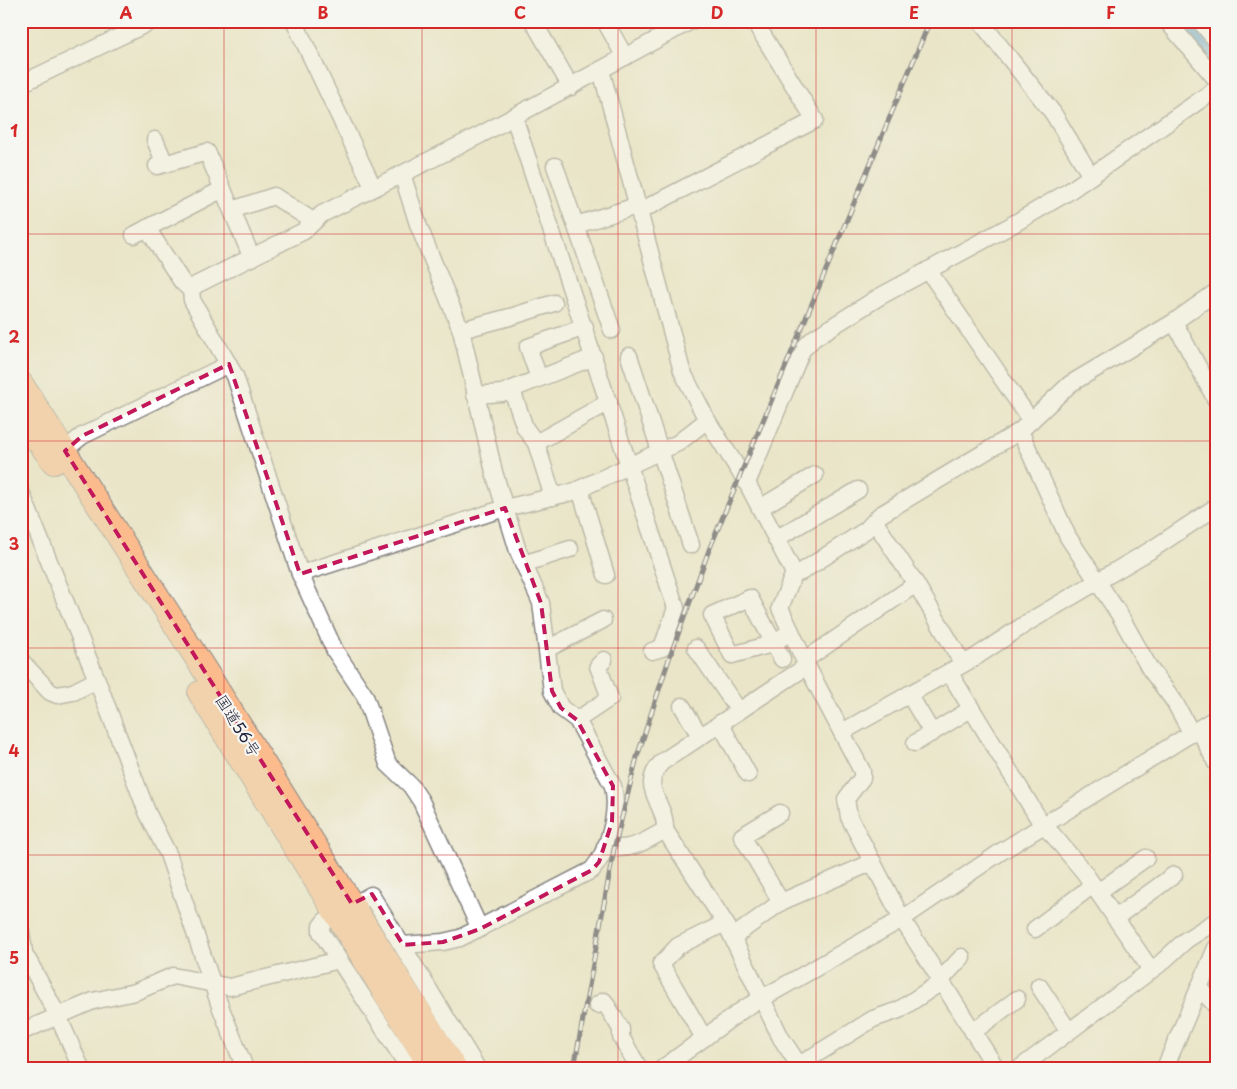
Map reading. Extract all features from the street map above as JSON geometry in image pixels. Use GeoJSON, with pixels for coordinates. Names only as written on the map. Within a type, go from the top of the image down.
{"type":"FeatureCollection","features":[{"type":"Feature","properties":{"kind":"highway","name":"国道56号"},"geometry":{"type":"LineString","coordinates":[[24,404],[59,455],[344,909],[454,1068]]}},
{"type":"Feature","properties":{"kind":"highway","name":"国道56号"},"geometry":{"type":"LineString","coordinates":[[344,909],[432,1068]]}},
{"type":"Feature","properties":{"kind":"street"},"geometry":{"type":"LineString","coordinates":[[21,84],[152,21]]}},
{"type":"Feature","properties":{"kind":"street"},"geometry":{"type":"LineString","coordinates":[[294,21],[373,187]]}},
{"type":"Feature","properties":{"kind":"street"},"geometry":{"type":"LineString","coordinates":[[533,21],[571,86]]}},
{"type":"Feature","properties":{"kind":"street"},"geometry":{"type":"LineString","coordinates":[[605,21],[625,56]]}},
{"type":"Feature","properties":{"kind":"street"},"geometry":{"type":"LineString","coordinates":[[576,225],[639,208],[815,120],[754,21]]}},
{"type":"Feature","properties":{"kind":"street"},"geometry":{"type":"LineString","coordinates":[[980,21],[1053,113],[1091,176]]}},
{"type":"Feature","properties":{"kind":"street"},"geometry":{"type":"LineString","coordinates":[[1167,21],[1216,79]]}},
{"type":"Feature","properties":{"kind":"street"},"geometry":{"type":"LineString","coordinates":[[1200,21],[1216,40]]}},
{"type":"Feature","properties":{"kind":"street"},"geometry":{"type":"LineString","coordinates":[[191,290],[196,285],[304,231],[322,214],[514,117],[601,70],[680,24]]}},
{"type":"Feature","properties":{"kind":"street"},"geometry":{"type":"LineString","coordinates":[[601,70],[682,371],[706,420],[747,482],[794,573],[780,608],[790,632],[862,771],[862,778],[846,799],[849,817],[902,919],[996,1068]]}},
{"type":"Feature","properties":{"kind":"street"},"geometry":{"type":"LineString","coordinates":[[747,482],[802,350],[814,338],[928,270],[1010,226],[1091,176],[1216,89]]}},
{"type":"Feature","properties":{"kind":"street"},"geometry":{"type":"LineString","coordinates":[[514,117],[676,608],[662,648],[652,651]]}},
{"type":"Feature","properties":{"kind":"street"},"geometry":{"type":"LineString","coordinates":[[155,140],[161,165],[207,152],[252,258]]}},
{"type":"Feature","properties":{"kind":"street"},"geometry":{"type":"LineString","coordinates":[[556,166],[612,330]]}},
{"type":"Feature","properties":{"kind":"street"},"geometry":{"type":"LineString","coordinates":[[402,174],[419,227],[461,330],[475,395],[505,508],[522,564],[541,603],[552,691],[561,708],[576,720],[613,786],[615,795],[612,822],[605,847],[599,862],[592,870],[460,938],[443,942],[403,945]]}},
{"type":"Feature","properties":{"kind":"street"},"geometry":{"type":"LineString","coordinates":[[223,189],[140,231],[182,282],[191,290],[192,300],[229,364],[300,574],[335,651],[365,696],[388,764],[411,786],[421,800],[480,929]]}},
{"type":"Feature","properties":{"kind":"street"},"geometry":{"type":"LineString","coordinates":[[232,210],[274,196],[313,221]]}},
{"type":"Feature","properties":{"kind":"street"},"geometry":{"type":"LineString","coordinates":[[928,270],[1026,426],[1065,532],[1119,614],[1150,669],[1196,731],[1216,763]]}},
{"type":"Feature","properties":{"kind":"street"},"geometry":{"type":"LineString","coordinates":[[794,573],[801,572],[875,522],[880,515],[1026,426],[1070,384],[1174,322],[1216,292]]}},
{"type":"Feature","properties":{"kind":"street"},"geometry":{"type":"LineString","coordinates":[[461,330],[554,303]]}},
{"type":"Feature","properties":{"kind":"street"},"geometry":{"type":"LineString","coordinates":[[1174,322],[1216,400]]}},
{"type":"Feature","properties":{"kind":"street"},"geometry":{"type":"LineString","coordinates":[[539,378],[528,347],[584,327]]}},
{"type":"Feature","properties":{"kind":"street"},"geometry":{"type":"LineString","coordinates":[[629,356],[691,545]]}},
{"type":"Feature","properties":{"kind":"street"},"geometry":{"type":"LineString","coordinates":[[475,395],[502,393],[512,390],[594,357]]}},
{"type":"Feature","properties":{"kind":"street"},"geometry":{"type":"LineString","coordinates":[[59,455],[82,436],[229,364]]}},
{"type":"Feature","properties":{"kind":"street"},"geometry":{"type":"LineString","coordinates":[[512,390],[525,428],[536,443],[553,497]]}},
{"type":"Feature","properties":{"kind":"street"},"geometry":{"type":"LineString","coordinates":[[536,443],[609,402]]}},
{"type":"Feature","properties":{"kind":"street"},"geometry":{"type":"LineString","coordinates":[[300,574],[505,508],[580,489],[678,443],[706,420]]}},
{"type":"Feature","properties":{"kind":"street"},"geometry":{"type":"LineString","coordinates":[[760,508],[815,475]]}},
{"type":"Feature","properties":{"kind":"street"},"geometry":{"type":"LineString","coordinates":[[580,489],[606,575]]}},
{"type":"Feature","properties":{"kind":"street"},"geometry":{"type":"LineString","coordinates":[[776,539],[858,490]]}},
{"type":"Feature","properties":{"kind":"street"},"geometry":{"type":"LineString","coordinates":[[21,492],[97,680],[147,812],[168,854],[245,1068]]}},
{"type":"Feature","properties":{"kind":"street"},"geometry":{"type":"LineString","coordinates":[[842,732],[956,668],[1151,550],[1216,507]]}},
{"type":"Feature","properties":{"kind":"street"},"geometry":{"type":"LineString","coordinates":[[875,522],[916,584],[956,668],[971,709],[1043,826],[1066,849],[1151,970]]}},
{"type":"Feature","properties":{"kind":"street"},"geometry":{"type":"LineString","coordinates":[[522,564],[570,549]]}},
{"type":"Feature","properties":{"kind":"street"},"geometry":{"type":"LineString","coordinates":[[916,584],[738,711],[662,762],[654,770],[652,788],[666,824],[665,830],[729,930],[781,1038],[800,1067],[873,1019],[898,1010],[941,981],[951,967],[962,957]]}},
{"type":"Feature","properties":{"kind":"street"},"geometry":{"type":"LineString","coordinates":[[547,649],[603,620]]}},
{"type":"Feature","properties":{"kind":"street"},"geometry":{"type":"LineString","coordinates":[[782,659],[772,644],[790,632]]}},
{"type":"Feature","properties":{"kind":"street"},"geometry":{"type":"LineString","coordinates":[[696,648],[738,711]]}},
{"type":"Feature","properties":{"kind":"street"},"geometry":{"type":"LineString","coordinates":[[576,720],[610,698],[598,666],[604,660]]}},
{"type":"Feature","properties":{"kind":"street"},"geometry":{"type":"LineString","coordinates":[[21,661],[50,692],[57,696],[73,692],[97,680]]}},
{"type":"Feature","properties":{"kind":"street"},"geometry":{"type":"LineString","coordinates":[[909,694],[932,733]]}},
{"type":"Feature","properties":{"kind":"street"},"geometry":{"type":"LineString","coordinates":[[682,706],[700,736]]}},
{"type":"Feature","properties":{"kind":"street"},"geometry":{"type":"LineString","coordinates":[[915,744],[971,709]]}},
{"type":"Feature","properties":{"kind":"street"},"geometry":{"type":"LineString","coordinates":[[669,1066],[704,1038],[762,999],[902,919],[1043,826],[1216,718]]}},
{"type":"Feature","properties":{"kind":"street"},"geometry":{"type":"LineString","coordinates":[[720,723],[748,774]]}},
{"type":"Feature","properties":{"kind":"street"},"geometry":{"type":"LineString","coordinates":[[780,813],[742,836],[781,902]]}},
{"type":"Feature","properties":{"kind":"street"},"geometry":{"type":"LineString","coordinates":[[605,847],[627,849],[636,847],[665,830]]}},
{"type":"Feature","properties":{"kind":"street"},"geometry":{"type":"LineString","coordinates":[[1035,930],[1095,889],[1146,858]]}},
{"type":"Feature","properties":{"kind":"street"},"geometry":{"type":"LineString","coordinates":[[704,1038],[661,964],[678,946],[729,930],[781,902],[873,862]]}},
{"type":"Feature","properties":{"kind":"street"},"geometry":{"type":"LineString","coordinates":[[1115,918],[1171,881]]}},
{"type":"Feature","properties":{"kind":"street"},"geometry":{"type":"LineString","coordinates":[[409,1068],[321,932],[321,926],[325,921],[371,895],[477,1068]]}},
{"type":"Feature","properties":{"kind":"street"},"geometry":{"type":"LineString","coordinates":[[1020,1068],[1068,1030],[1151,970],[1186,940],[1216,921]]}},
{"type":"Feature","properties":{"kind":"street"},"geometry":{"type":"LineString","coordinates":[[21,932],[23,958],[58,1016],[81,1068]]}},
{"type":"Feature","properties":{"kind":"street"},"geometry":{"type":"LineString","coordinates":[[1165,1068],[1216,948]]}},
{"type":"Feature","properties":{"kind":"street"},"geometry":{"type":"LineString","coordinates":[[21,1032],[93,1001],[135,992],[173,976],[230,987],[339,960]]}},
{"type":"Feature","properties":{"kind":"street"},"geometry":{"type":"LineString","coordinates":[[1039,986],[1068,1030]]}},
{"type":"Feature","properties":{"kind":"street"},"geometry":{"type":"LineString","coordinates":[[1199,987],[1216,1006]]}},
{"type":"Feature","properties":{"kind":"street"},"geometry":{"type":"LineString","coordinates":[[973,1032],[1017,999]]}},
{"type":"Feature","properties":{"kind":"street"},"geometry":{"type":"LineString","coordinates":[[597,1005],[604,1001],[621,1029],[621,1037],[639,1068]]}},
{"type":"Feature","properties":{"kind":"highlighted area"},"geometry":{"type":"Polygon","coordinates":[[[229,364],[300,574],[505,508],[541,603],[552,691],[561,708],[577,720],[613,786],[612,822],[599,862],[592,870],[480,929],[443,942],[403,945],[372,894],[352,904],[65,451],[82,436],[229,364]]]}},
{"type":"Feature","properties":{"kind":"waterway"},"geometry":{"type":"LineString","coordinates":[[1179,21],[1216,66]]}},
{"type":"Feature","properties":{"kind":"railway"},"geometry":{"type":"LineString","coordinates":[[574,1068],[614,849],[637,757],[669,659],[709,550],[930,21]]}}]}
